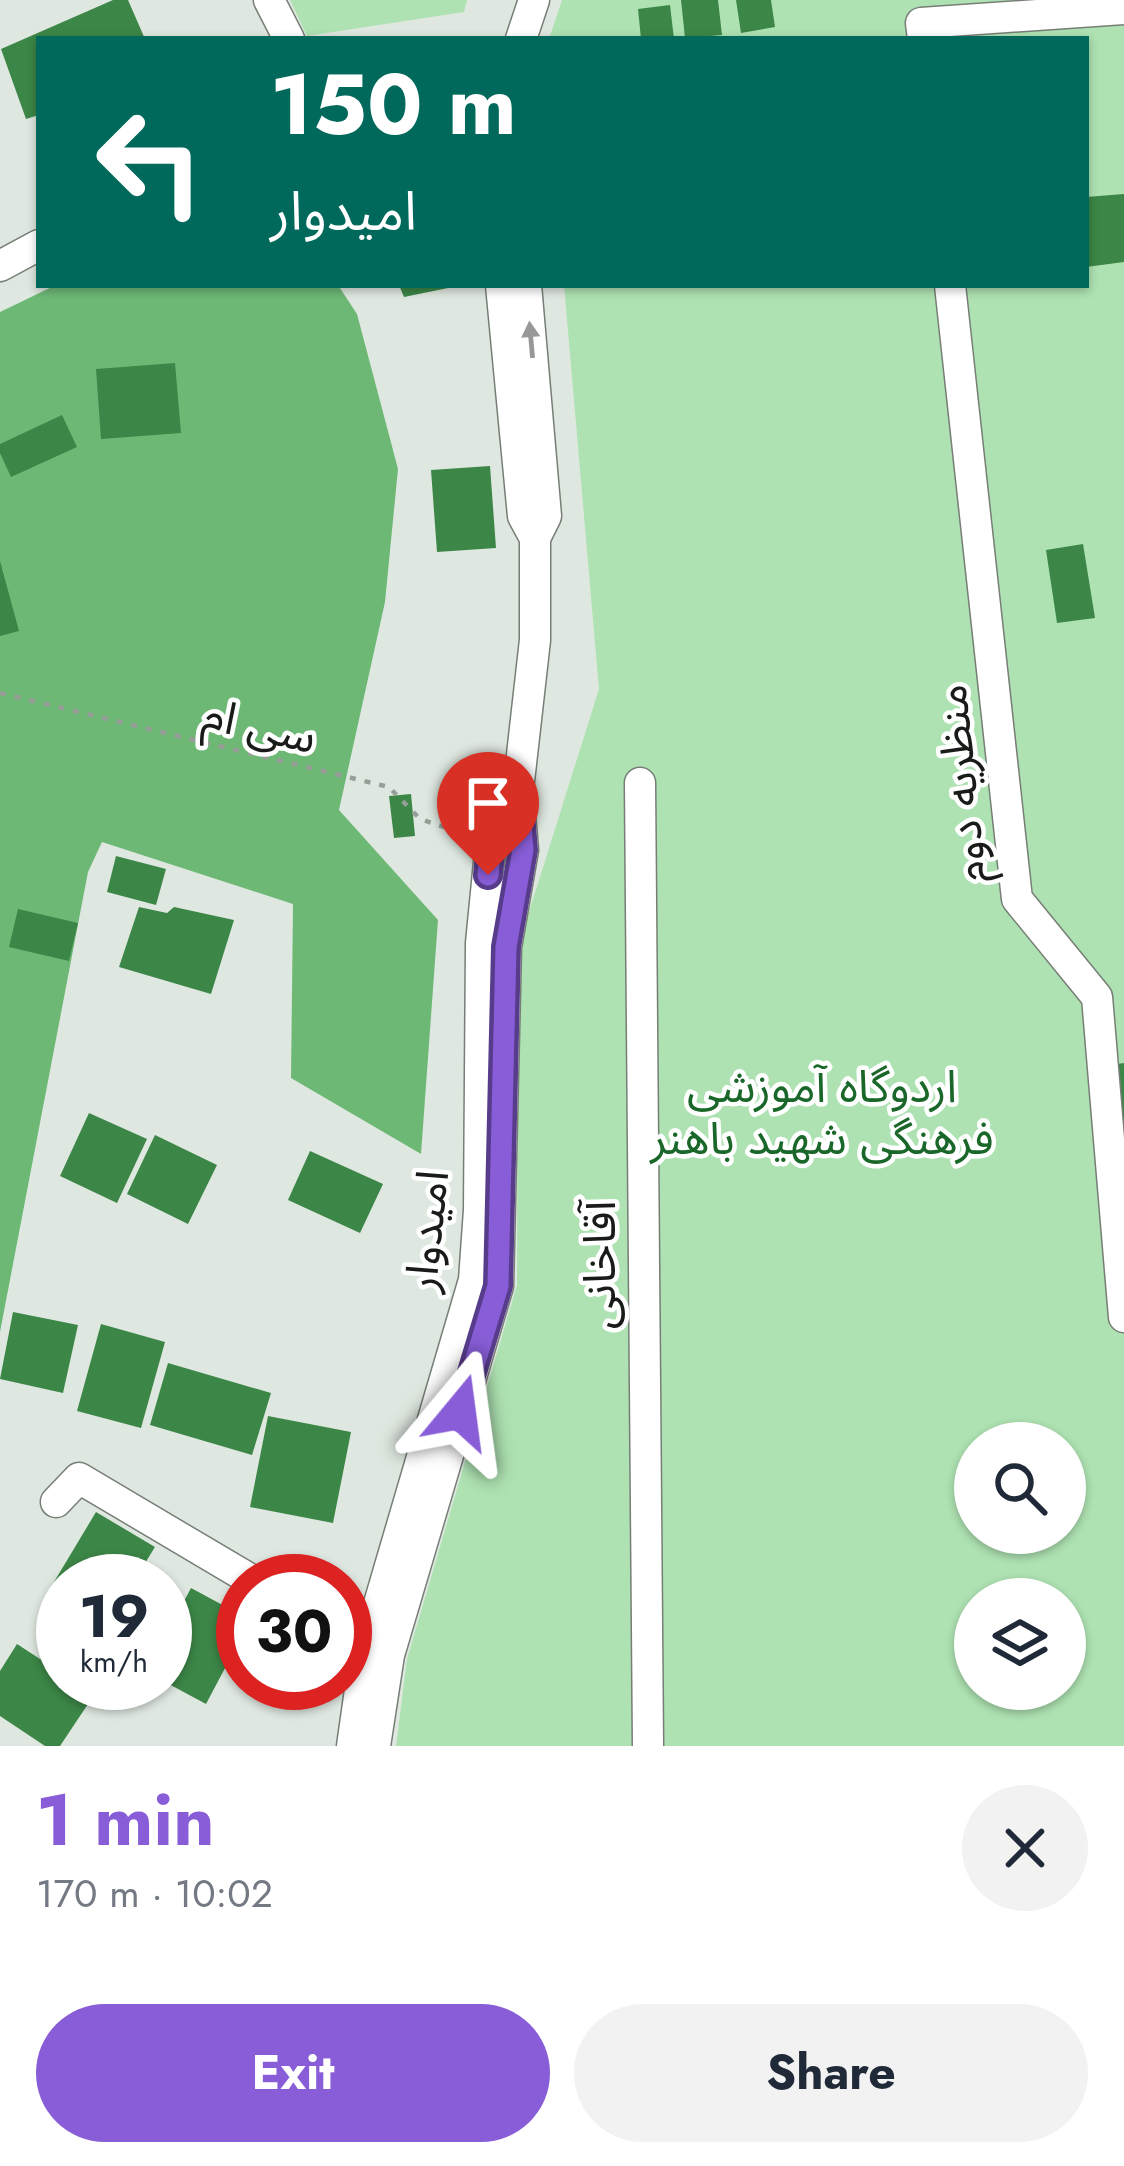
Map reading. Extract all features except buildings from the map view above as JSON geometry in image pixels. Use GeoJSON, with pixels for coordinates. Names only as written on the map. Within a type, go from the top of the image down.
{"type":"FeatureCollection","features":[{"type":"Feature","properties":{"kind":"street"},"geometry":{"type":"LineString","coordinates":[[269,0],[287,36]]}},
{"type":"Feature","properties":{"kind":"street"},"geometry":{"type":"LineString","coordinates":[[522,36],[534,0]]}},
{"type":"Feature","properties":{"kind":"street"},"geometry":{"type":"LineString","coordinates":[[923,36],[921,23],[1124,9]]}},
{"type":"Feature","properties":{"kind":"street"},"geometry":{"type":"LineString","coordinates":[[0,266],[36,247]]}},
{"type":"Feature","properties":{"kind":"street","name":"منظریه دوم"},"geometry":{"type":"LineString","coordinates":[[950,288],[1017,899],[1097,997],[1124,1317]]}},
{"type":"Feature","properties":{"kind":"street","name":"امیدوار"},"geometry":{"type":"LineString","coordinates":[[372,1632],[437,1451],[486,1283],[506,947],[523,850],[518,790],[535,640],[535,538],[523,516],[514,290]]}},
{"type":"Feature","properties":{"kind":"street","name":"آقاخانی"},"geometry":{"type":"LineString","coordinates":[[640,783],[647,1746]]}},
{"type":"Feature","properties":{"kind":"street","name":"امیدوار"},"geometry":{"type":"LineString","coordinates":[[491,1210],[481,943],[491,842],[518,790]]}},
{"type":"Feature","properties":{"kind":"street"},"geometry":{"type":"LineString","coordinates":[[56,1502],[79,1478],[216,1559]]}},
{"type":"Feature","properties":{"kind":"street","name":"امیدوار"},"geometry":{"type":"LineString","coordinates":[[372,1708],[375,1746]]}},
{"type":"Feature","properties":{"kind":"street","name":"امیدوار"},"geometry":{"type":"LineString","coordinates":[[352,1746],[357,1710]]}},
{"type":"Feature","properties":{"kind":"path","name":"سی ام"},"geometry":{"type":"LineString","coordinates":[[0,694],[389,787],[420,819],[491,842]]}},
{"type":"Feature","properties":{"kind":"green space"},"geometry":{"type":"Polygon","coordinates":[[[290,0],[467,0],[464,12],[307,36],[290,0]]]}},
{"type":"Feature","properties":{"kind":"green space","name":"اردوگاه آموزشی فرهنگی شهید باهنر"},"geometry":{"type":"Polygon","coordinates":[[[562,0],[1124,0],[1124,1746],[396,1746],[407,1659],[517,1285],[518,947],[599,689],[564,288],[1089,288],[1089,36],[550,36],[562,0]]]}},
{"type":"Feature","properties":{"kind":"green space"},"geometry":{"type":"Polygon","coordinates":[[[50,288],[340,288],[357,314],[398,469],[385,602],[339,810],[438,920],[421,1154],[291,1078],[293,904],[102,842],[88,872],[0,1332],[0,312],[50,288]]]}},
{"type":"Feature","properties":{"kind":"route"},"geometry":{"type":"LineString","coordinates":[[460,1412],[498,1286],[506,947],[523,850],[518,790],[491,842],[488,875]]}}]}
